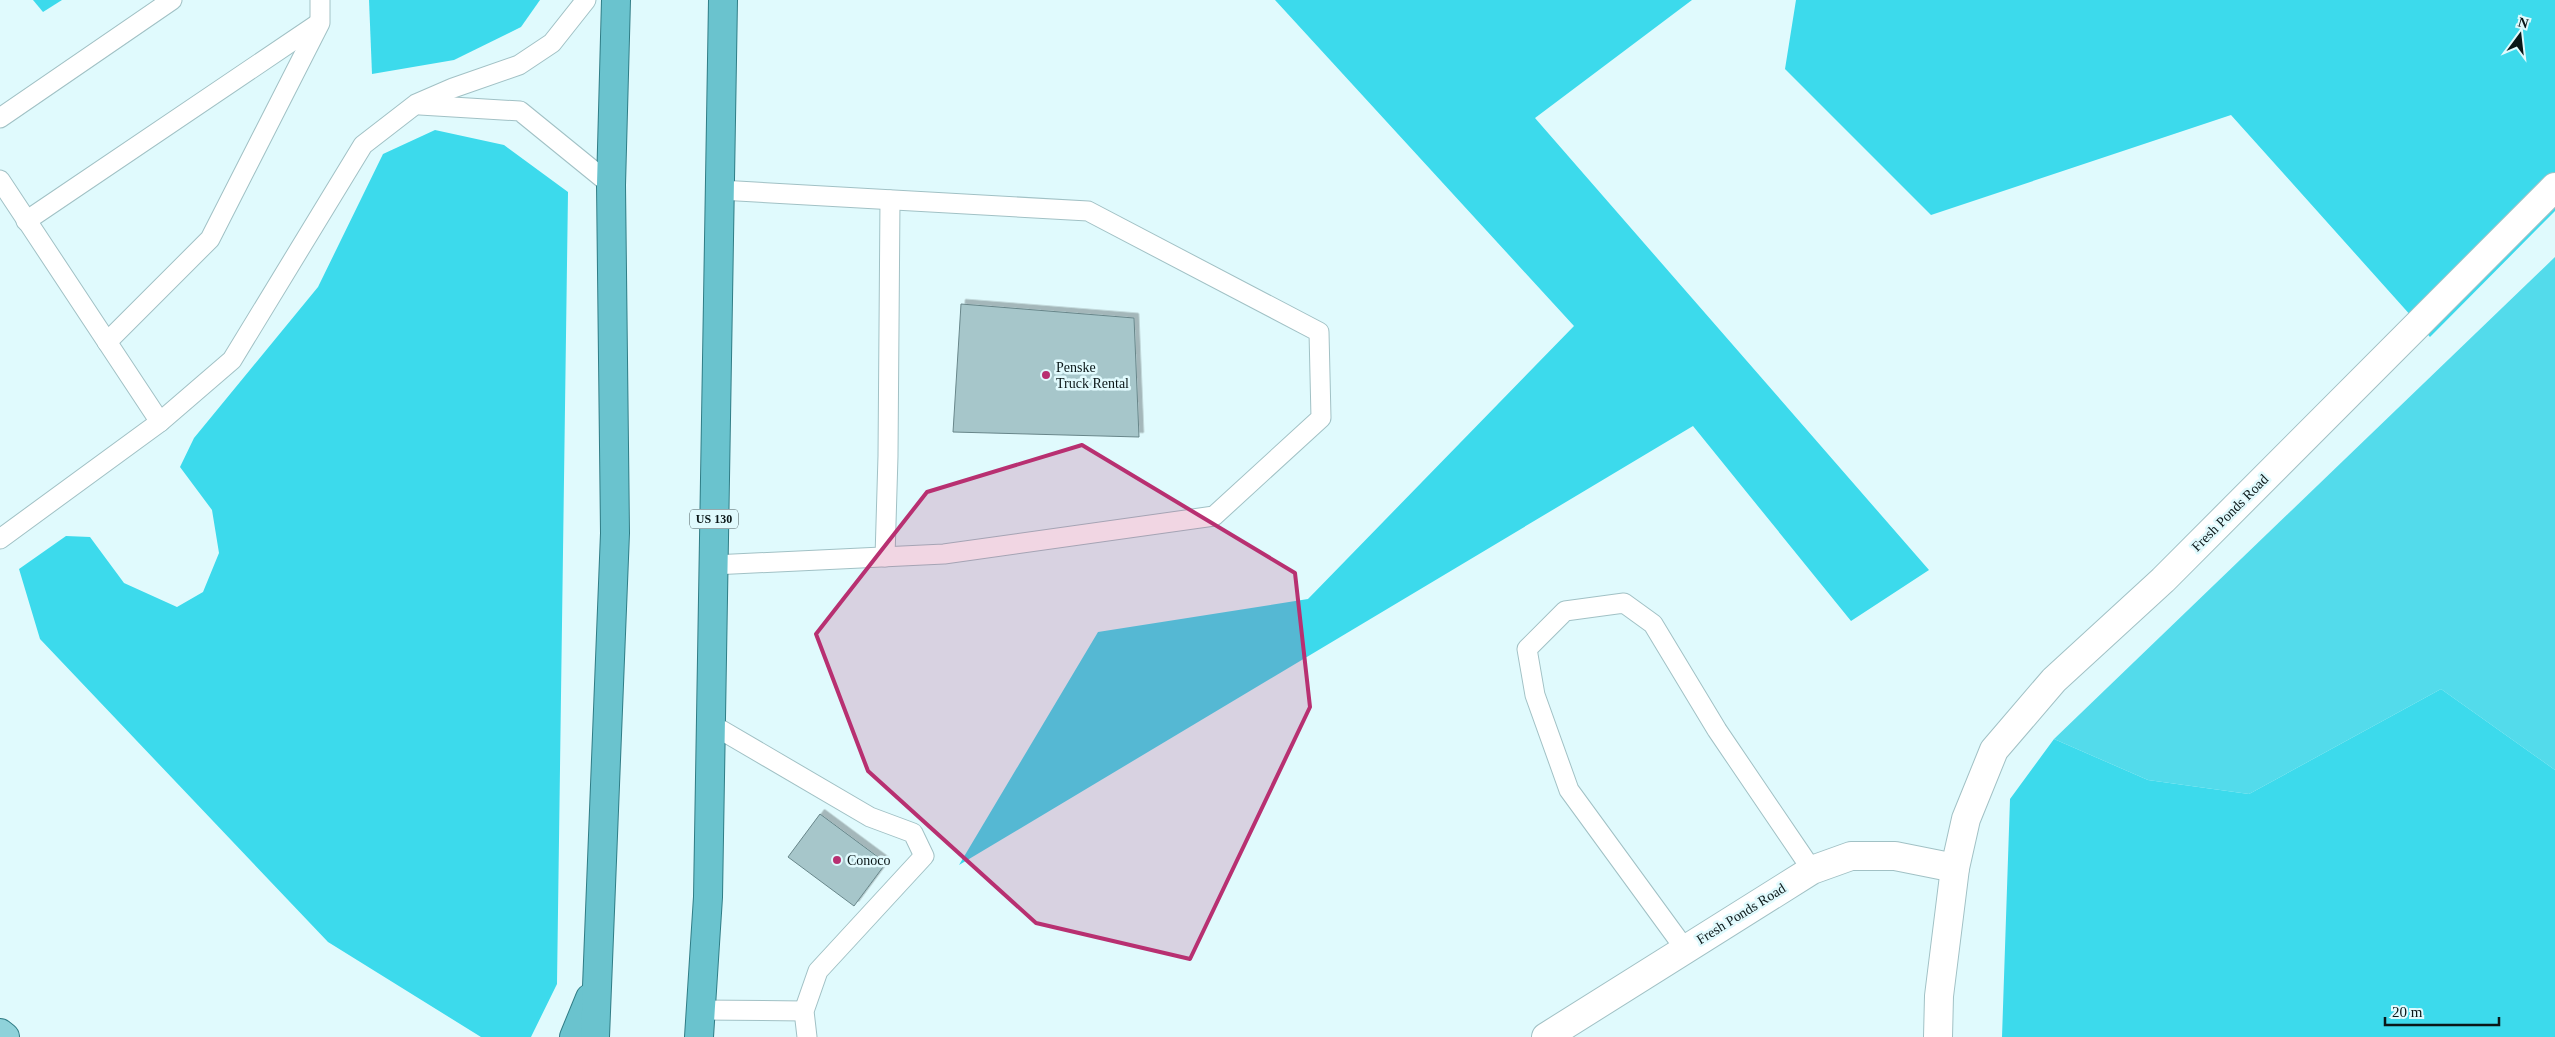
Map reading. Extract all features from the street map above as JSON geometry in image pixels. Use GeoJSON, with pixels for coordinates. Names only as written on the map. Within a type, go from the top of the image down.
{"type":"FeatureCollection","features":[{"type":"Feature","properties":{"kind":"highway"},"geometry":{"type":"LineString","coordinates":[[595,1037],[615,533],[611,185],[616,0]]}},
{"type":"Feature","properties":{"kind":"highway","name":"US 130"},"geometry":{"type":"LineString","coordinates":[[699,1037],[708,897],[722,0]]}},
{"type":"Feature","properties":{"kind":"highway"},"geometry":{"type":"LineString","coordinates":[[574,1037],[598,981]]}},
{"type":"Feature","properties":{"kind":"main road"},"geometry":{"type":"LineString","coordinates":[[0,1033],[6,1037]]}},
{"type":"Feature","properties":{"kind":"street","name":"Fresh Ponds Road"},"geometry":{"type":"LineString","coordinates":[[1938,1037],[1939,996],[1955,868],[1966,819],[1994,750],[2054,680],[2164,580],[2555,187]]}},
{"type":"Feature","properties":{"kind":"street","name":"Fresh Ponds Road"},"geometry":{"type":"LineString","coordinates":[[1546,1037],[1812,870],[1851,856],[1895,856],[1955,868]]}},
{"type":"Feature","properties":{"kind":"lane"},"geometry":{"type":"LineString","coordinates":[[0,118],[172,0]]}},
{"type":"Feature","properties":{"kind":"lane"},"geometry":{"type":"LineString","coordinates":[[107,342],[210,239],[320,22],[320,0]]}},
{"type":"Feature","properties":{"kind":"lane"},"geometry":{"type":"LineString","coordinates":[[1,535],[160,422],[232,360],[363,145],[416,104],[453,88],[519,65],[552,43],[586,0]]}},
{"type":"Feature","properties":{"kind":"lane"},"geometry":{"type":"LineString","coordinates":[[26,221],[320,22]]}},
{"type":"Feature","properties":{"kind":"lane"},"geometry":{"type":"LineString","coordinates":[[416,104],[520,111],[611,185]]}},
{"type":"Feature","properties":{"kind":"lane"},"geometry":{"type":"LineString","coordinates":[[0,180],[160,422]]}},
{"type":"Feature","properties":{"kind":"lane"},"geometry":{"type":"LineString","coordinates":[[713,566],[944,554],[1214,516],[1321,418],[1319,332],[1088,210],[720,190]]}},
{"type":"Feature","properties":{"kind":"lane"},"geometry":{"type":"LineString","coordinates":[[885,557],[888,456],[890,200]]}},
{"type":"Feature","properties":{"kind":"lane"},"geometry":{"type":"LineString","coordinates":[[1685,949],[1569,790],[1535,695],[1527,649],[1565,611],[1624,603],[1653,624],[1717,730],[1812,870]]}},
{"type":"Feature","properties":{"kind":"lane"},"geometry":{"type":"LineString","coordinates":[[711,724],[870,817],[913,833],[924,856],[818,971],[804,1011],[807,1037]]}},
{"type":"Feature","properties":{"kind":"lane"},"geometry":{"type":"LineString","coordinates":[[701,1010],[804,1011]]}},
{"type":"Feature","properties":{"kind":"highlighted area"},"geometry":{"type":"Polygon","coordinates":[[[1082,445],[1295,573],[1310,707],[1190,959],[1036,923],[868,771],[816,634],[927,492],[1082,445]]]}},
{"type":"Feature","properties":{"kind":"shaded area"},"geometry":{"type":"Polygon","coordinates":[[[33,0],[62,0],[43,12],[33,0]]]}},
{"type":"Feature","properties":{"kind":"shaded area"},"geometry":{"type":"Polygon","coordinates":[[[369,0],[540,0],[521,27],[454,60],[372,74],[369,0]]]}},
{"type":"Feature","properties":{"kind":"shaded area"},"geometry":{"type":"Polygon","coordinates":[[[1275,0],[1692,0],[1535,118],[1929,570],[1851,621],[1693,426],[959,865],[1098,632],[1308,599],[1574,326],[1275,0]]]}},
{"type":"Feature","properties":{"kind":"shaded area"},"geometry":{"type":"Polygon","coordinates":[[[1796,0],[2555,0],[2555,211],[2430,337],[2231,115],[1931,215],[1785,69],[1796,0]]]}},
{"type":"Feature","properties":{"kind":"shaded area"},"geometry":{"type":"Polygon","coordinates":[[[435,130],[504,145],[568,192],[557,984],[531,1037],[481,1037],[328,942],[40,639],[19,569],[66,536],[90,537],[124,583],[177,607],[203,592],[219,553],[212,510],[180,467],[194,438],[318,287],[383,154],[435,130]]]}},
{"type":"Feature","properties":{"kind":"shaded area"},"geometry":{"type":"Polygon","coordinates":[[[2555,257],[2555,770],[2441,689],[2249,794],[2148,780],[2054,739],[2555,257]]]}},
{"type":"Feature","properties":{"kind":"shaded area"},"geometry":{"type":"Polygon","coordinates":[[[2441,689],[2555,770],[2555,1037],[2002,1037],[2010,799],[2054,739],[2148,780],[2249,794],[2441,689]]]}},
{"type":"Feature","properties":{"kind":"building","name":"Penske Truck Rental"},"geometry":{"type":"Polygon","coordinates":[[[961,304],[1134,318],[1139,437],[953,432],[961,304]]]}},
{"type":"Feature","properties":{"kind":"building","name":"Conoco"},"geometry":{"type":"Polygon","coordinates":[[[820,814],[886,863],[854,906],[788,857],[820,814]]]}},
{"type":"Feature","properties":{"kind":"place","name":"Penske Truck Rental"},"geometry":{"type":"Point","coordinates":[1046,375]}},
{"type":"Feature","properties":{"kind":"place","name":"Conoco"},"geometry":{"type":"Point","coordinates":[837,860]}}]}
